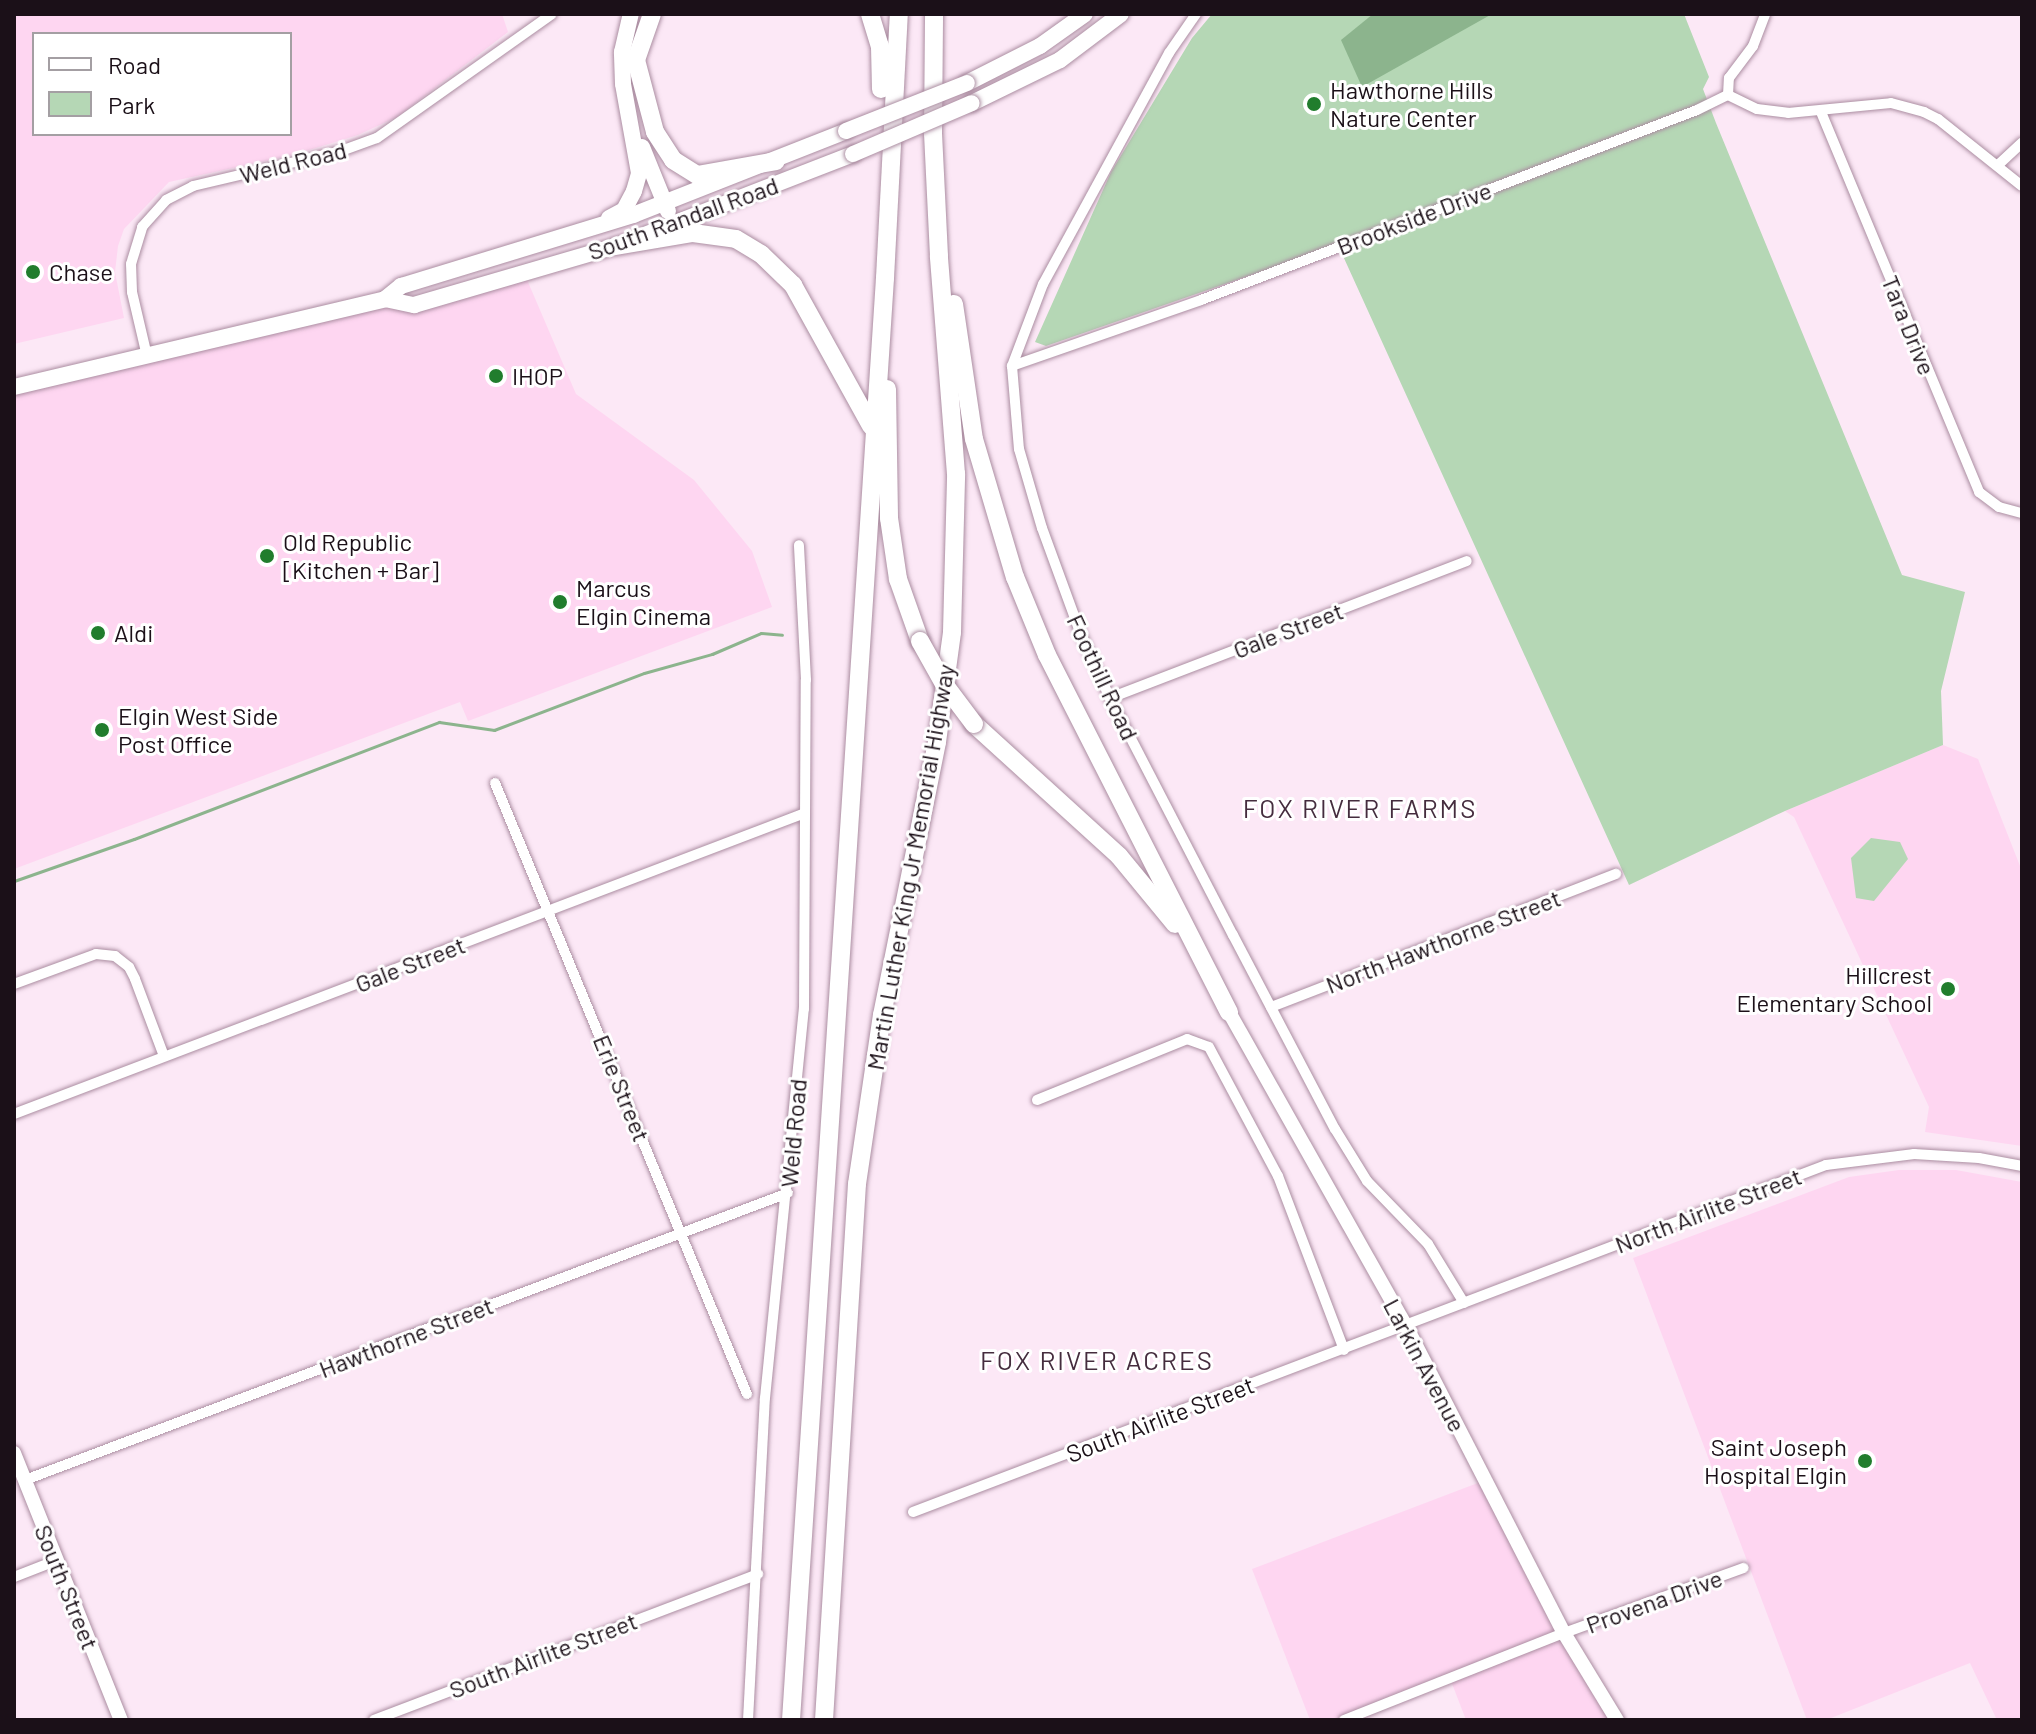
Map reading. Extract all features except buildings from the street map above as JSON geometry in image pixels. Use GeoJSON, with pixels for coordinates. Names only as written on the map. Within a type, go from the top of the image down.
{"type":"FeatureCollection","features":[{"type":"Feature","properties":{"kind":"highway"},"geometry":{"type":"LineString","coordinates":[[652,14],[636,60],[655,132],[673,160],[697,175],[776,161]]}},
{"type":"Feature","properties":{"kind":"highway"},"geometry":{"type":"LineString","coordinates":[[869,481],[882,68],[880,46],[870,14]]}},
{"type":"Feature","properties":{"kind":"highway","name":"Martin Luther King Jr Memorial Highway"},"geometry":{"type":"LineString","coordinates":[[791,1720],[869,481],[885,278],[899,14]]}},
{"type":"Feature","properties":{"kind":"highway","name":"Martin Luther King Jr Memorial Highway"},"geometry":{"type":"LineString","coordinates":[[824,1720],[857,1184],[879,1030],[937,742],[952,632],[956,474],[933,134],[934,14]]}},
{"type":"Feature","properties":{"kind":"highway"},"geometry":{"type":"LineString","coordinates":[[933,134],[974,439],[1015,577],[1047,655],[1229,1012]]}},
{"type":"Feature","properties":{"kind":"highway"},"geometry":{"type":"LineString","coordinates":[[616,246],[693,233],[736,239],[761,254],[793,285],[871,426]]}},
{"type":"Feature","properties":{"kind":"highway"},"geometry":{"type":"LineString","coordinates":[[885,278],[889,518],[898,579],[920,641],[944,684],[974,724],[1119,856],[1156,898],[1181,932],[1229,1012]]}},
{"type":"Feature","properties":{"kind":"main road"},"geometry":{"type":"LineString","coordinates":[[583,232],[624,210],[639,173],[637,149],[625,105],[622,52],[631,14]]}},
{"type":"Feature","properties":{"kind":"main road","name":"South Randall Road"},"geometry":{"type":"LineString","coordinates":[[385,299],[401,286],[583,232],[776,161],[967,83],[1040,46],[1085,14]]}},
{"type":"Feature","properties":{"kind":"main road","name":"South Randall Road"},"geometry":{"type":"LineString","coordinates":[[14,387],[385,299],[414,305],[616,246],[853,154],[972,103],[1060,60],[1121,14]]}},
{"type":"Feature","properties":{"kind":"main road"},"geometry":{"type":"LineString","coordinates":[[625,105],[673,225]]}},
{"type":"Feature","properties":{"kind":"main road","name":"Larkin Avenue"},"geometry":{"type":"LineString","coordinates":[[1229,1012],[1406,1326],[1564,1633],[1617,1720]]}},
{"type":"Feature","properties":{"kind":"main road","name":"South Street"},"geometry":{"type":"LineString","coordinates":[[14,1453],[121,1720]]}},
{"type":"Feature","properties":{"kind":"street","name":"Weld Road"},"geometry":{"type":"LineString","coordinates":[[147,356],[132,292],[131,264],[142,227],[166,200],[193,186],[341,151],[377,138],[552,14]]}},
{"type":"Feature","properties":{"kind":"street","name":"Foothill Road"},"geometry":{"type":"LineString","coordinates":[[1196,14],[1169,53],[1054,259],[1012,366],[1014,427],[1028,483],[1067,600],[1110,698],[1335,1129],[1367,1181],[1428,1244],[1464,1303]]}},
{"type":"Feature","properties":{"kind":"street"},"geometry":{"type":"LineString","coordinates":[[1765,14],[1753,46],[1729,78],[1728,95],[1757,109],[1821,112],[1891,103],[1924,112],[2022,186]]}},
{"type":"Feature","properties":{"kind":"street","name":"Brookside Drive"},"geometry":{"type":"LineString","coordinates":[[1012,366],[1327,252],[1728,95]]}},
{"type":"Feature","properties":{"kind":"street","name":"Tara Drive"},"geometry":{"type":"LineString","coordinates":[[1821,112],[1979,492],[1999,507],[2022,513]]}},
{"type":"Feature","properties":{"kind":"street"},"geometry":{"type":"LineString","coordinates":[[1998,165],[2022,143]]}},
{"type":"Feature","properties":{"kind":"street","name":"Weld Road"},"geometry":{"type":"LineString","coordinates":[[748,1720],[765,1398],[788,1193],[804,1009],[806,680],[799,545]]}},
{"type":"Feature","properties":{"kind":"street","name":"Gale Street"},"geometry":{"type":"LineString","coordinates":[[1110,698],[1467,561]]}},
{"type":"Feature","properties":{"kind":"street","name":"Erie Street"},"geometry":{"type":"LineString","coordinates":[[495,783],[551,911],[747,1394]]}},
{"type":"Feature","properties":{"kind":"street","name":"Gale Street"},"geometry":{"type":"LineString","coordinates":[[14,1114],[805,813]]}},
{"type":"Feature","properties":{"kind":"street","name":"North Hawthorne Street"},"geometry":{"type":"LineString","coordinates":[[1271,1007],[1616,874]]}},
{"type":"Feature","properties":{"kind":"street"},"geometry":{"type":"LineString","coordinates":[[14,984],[96,954],[115,956],[129,967],[135,979],[164,1056]]}},
{"type":"Feature","properties":{"kind":"street"},"geometry":{"type":"LineString","coordinates":[[1037,1100],[1187,1039],[1209,1047],[1278,1176],[1344,1350]]}},
{"type":"Feature","properties":{"kind":"street","name":"North Airlite Street"},"geometry":{"type":"LineString","coordinates":[[1406,1326],[1826,1165],[1914,1154],[1979,1158],[2022,1166]]}},
{"type":"Feature","properties":{"kind":"street","name":"Hawthorne Street"},"geometry":{"type":"LineString","coordinates":[[25,1480],[788,1193]]}},
{"type":"Feature","properties":{"kind":"street","name":"South Airlite Street"},"geometry":{"type":"LineString","coordinates":[[913,1512],[1406,1326]]}},
{"type":"Feature","properties":{"kind":"street"},"geometry":{"type":"LineString","coordinates":[[14,1577],[55,1561]]}},
{"type":"Feature","properties":{"kind":"street","name":"Provena Drive"},"geometry":{"type":"LineString","coordinates":[[1344,1720],[1564,1633],[1744,1568]]}},
{"type":"Feature","properties":{"kind":"street","name":"South Airlite Street"},"geometry":{"type":"LineString","coordinates":[[374,1720],[758,1574]]}},
{"type":"Feature","properties":{"kind":"shaded area"},"geometry":{"type":"Polygon","coordinates":[[[14,14],[502,14],[508,32],[397,117],[358,135],[293,155],[169,182],[124,229],[118,246],[115,272],[124,318],[14,344],[14,14]]]}},
{"type":"Feature","properties":{"kind":"shaded area"},"geometry":{"type":"Polygon","coordinates":[[[1373,14],[1492,14],[1362,87],[1341,40],[1373,14]]]}},
{"type":"Feature","properties":{"kind":"shaded area"},"geometry":{"type":"Polygon","coordinates":[[[525,275],[576,394],[694,480],[752,551],[772,607],[468,721],[460,702],[14,869],[14,391],[385,302],[416,308],[525,275]]]}},
{"type":"Feature","properties":{"kind":"shaded area","name":"Hillcrest Elementary School"},"geometry":{"type":"Polygon","coordinates":[[[1943,745],[1978,759],[2022,871],[2022,1146],[1925,1132],[1929,1107],[1794,817],[1785,811],[1943,745]]]}},
{"type":"Feature","properties":{"kind":"shaded area","name":"Saint Joseph Hospital Elgin"},"geometry":{"type":"Polygon","coordinates":[[[1899,1170],[1956,1170],[2022,1182],[2022,1720],[1997,1720],[1970,1663],[1826,1720],[1807,1720],[1633,1258],[1849,1177],[1899,1170]]]}},
{"type":"Feature","properties":{"kind":"shaded area"},"geometry":{"type":"Polygon","coordinates":[[[1483,1481],[1561,1632],[1336,1720],[1310,1720],[1252,1569],[1483,1481]]]}},
{"type":"Feature","properties":{"kind":"shaded area"},"geometry":{"type":"Polygon","coordinates":[[[1562,1637],[1613,1720],[1466,1720],[1451,1681],[1562,1637]]]}},
{"type":"Feature","properties":{"kind":"green space","name":"Hawthorne Hills Nature Center"},"geometry":{"type":"Polygon","coordinates":[[[1212,14],[1684,14],[1709,77],[1703,89],[1716,123],[1902,575],[1965,592],[1941,691],[1943,745],[1785,811],[1629,885],[1338,245],[1046,346],[1035,342],[1111,172],[1192,38],[1212,14]]]}},
{"type":"Feature","properties":{"kind":"green space"},"geometry":{"type":"Polygon","coordinates":[[[1871,838],[1900,842],[1908,859],[1874,901],[1856,898],[1851,858],[1871,838]]]}},
{"type":"Feature","properties":{"kind":"waterway"},"geometry":{"type":"LineString","coordinates":[[14,881],[134,839],[439,722],[494,730],[644,673],[712,654],[761,633],[782,635]]}},
{"type":"Feature","properties":{"kind":"place","name":"Hawthorne Hills Nature Center"},"geometry":{"type":"Point","coordinates":[1314,104]}},
{"type":"Feature","properties":{"kind":"place","name":"Chase"},"geometry":{"type":"Point","coordinates":[33,272]}},
{"type":"Feature","properties":{"kind":"place","name":"IHOP"},"geometry":{"type":"Point","coordinates":[496,376]}},
{"type":"Feature","properties":{"kind":"place","name":"Old Republic [Kitchen + Bar]"},"geometry":{"type":"Point","coordinates":[267,556]}},
{"type":"Feature","properties":{"kind":"place","name":"Marcus Elgin Cinema"},"geometry":{"type":"Point","coordinates":[560,602]}},
{"type":"Feature","properties":{"kind":"place","name":"Aldi"},"geometry":{"type":"Point","coordinates":[98,633]}},
{"type":"Feature","properties":{"kind":"place","name":"Elgin West Side Post Office"},"geometry":{"type":"Point","coordinates":[102,730]}},
{"type":"Feature","properties":{"kind":"place","name":"Hillcrest Elementary School"},"geometry":{"type":"Point","coordinates":[1948,989]}},
{"type":"Feature","properties":{"kind":"place","name":"Saint Joseph Hospital Elgin"},"geometry":{"type":"Point","coordinates":[1865,1461]}},
{"type":"Feature","properties":{"kind":"district","name":"FOX RIVER FARMS"},"geometry":{"type":"Point","coordinates":[1360,808]}},
{"type":"Feature","properties":{"kind":"district","name":"FOX RIVER ACRES"},"geometry":{"type":"Point","coordinates":[1097,1360]}}]}
